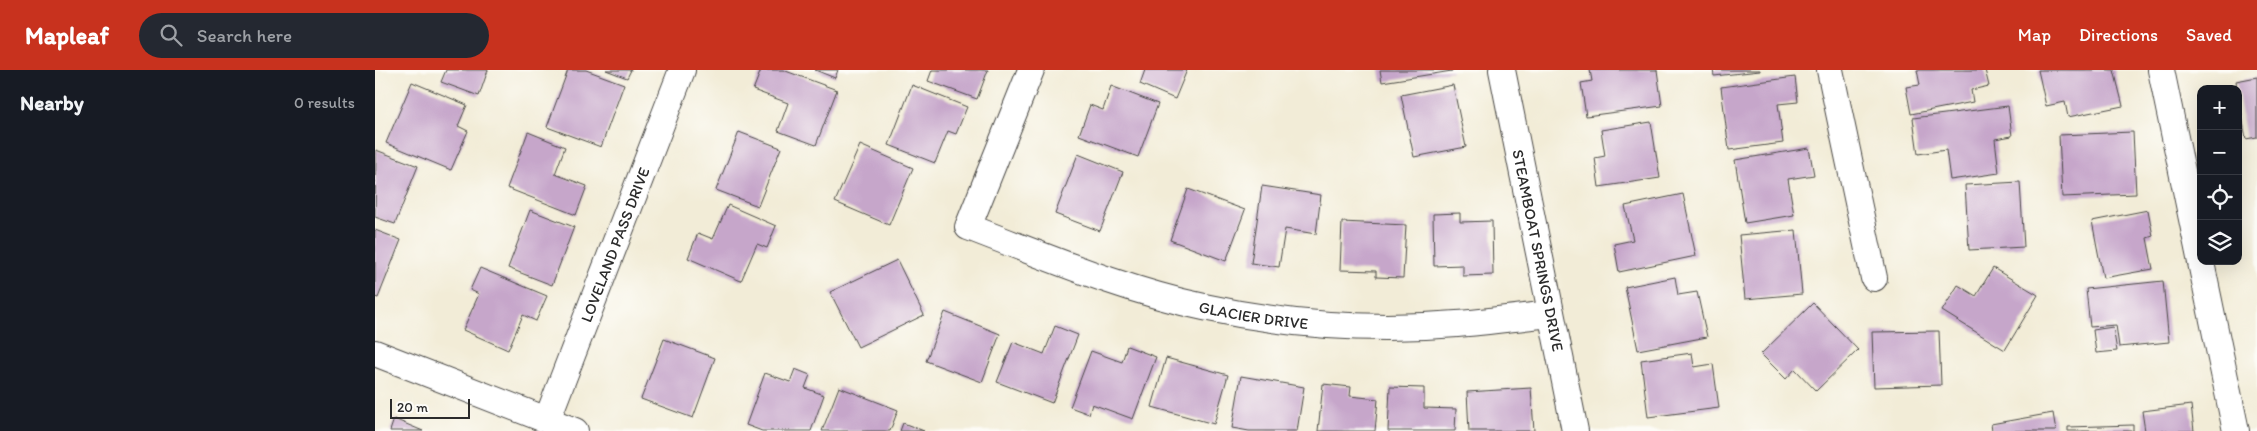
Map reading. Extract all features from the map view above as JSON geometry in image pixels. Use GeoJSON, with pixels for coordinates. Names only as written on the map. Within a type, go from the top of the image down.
{"type":"FeatureCollection","features":[{"type":"Feature","properties":{"kind":"street","name":"LOVELAND PASS DRIVE"},"geometry":{"type":"LineString","coordinates":[[547,420],[682,70]]}},
{"type":"Feature","properties":{"kind":"street","name":"GLACIER DRIVE"},"geometry":{"type":"LineString","coordinates":[[1031,70],[968,227],[1115,282],[1203,307],[1263,318],[1326,324],[1392,327],[1456,324],[1551,314]]}},
{"type":"Feature","properties":{"kind":"street","name":"STEAMBOAT SPRINGS DRIVE"},"geometry":{"type":"LineString","coordinates":[[1502,70],[1575,431]]}},
{"type":"Feature","properties":{"kind":"street"},"geometry":{"type":"LineString","coordinates":[[1830,70],[1874,278]]}},
{"type":"Feature","properties":{"kind":"street"},"geometry":{"type":"LineString","coordinates":[[2161,70],[2236,431]]}},
{"type":"Feature","properties":{"kind":"street"},"geometry":{"type":"LineString","coordinates":[[375,353],[575,431]]}},
{"type":"Feature","properties":{"kind":"building"},"geometry":{"type":"Polygon","coordinates":[[[446,70],[488,70],[479,96],[441,82],[446,70]]]}},
{"type":"Feature","properties":{"kind":"building"},"geometry":{"type":"Polygon","coordinates":[[[568,70],[586,70],[624,84],[601,147],[547,127],[568,70]]]}},
{"type":"Feature","properties":{"kind":"building"},"geometry":{"type":"Polygon","coordinates":[[[606,70],[631,70],[627,78],[606,70]]]}},
{"type":"Feature","properties":{"kind":"building"},"geometry":{"type":"Polygon","coordinates":[[[761,70],[783,70],[837,90],[816,145],[778,131],[788,103],[753,90],[761,70]]]}},
{"type":"Feature","properties":{"kind":"building"},"geometry":{"type":"Polygon","coordinates":[[[815,70],[838,70],[835,78],[815,70]]]}},
{"type":"Feature","properties":{"kind":"building"},"geometry":{"type":"Polygon","coordinates":[[[932,70],[988,70],[977,99],[928,81],[932,70]]]}},
{"type":"Feature","properties":{"kind":"building"},"geometry":{"type":"Polygon","coordinates":[[[1145,70],[1187,70],[1175,99],[1140,84],[1145,70]]]}},
{"type":"Feature","properties":{"kind":"building"},"geometry":{"type":"Polygon","coordinates":[[[1380,70],[1452,70],[1452,71],[1382,82],[1380,70]]]}},
{"type":"Feature","properties":{"kind":"building"},"geometry":{"type":"Polygon","coordinates":[[[1590,70],[1657,70],[1662,106],[1586,116],[1581,83],[1592,81],[1590,70]]]}},
{"type":"Feature","properties":{"kind":"building"},"geometry":{"type":"Polygon","coordinates":[[[1713,70],[1760,70],[1760,71],[1714,76],[1713,70]]]}},
{"type":"Feature","properties":{"kind":"building"},"geometry":{"type":"Polygon","coordinates":[[[1917,70],[1985,70],[1989,86],[1971,90],[1973,102],[1911,114],[1906,87],[1920,85],[1917,70]]]}},
{"type":"Feature","properties":{"kind":"building"},"geometry":{"type":"Polygon","coordinates":[[[2038,70],[2114,70],[2123,106],[2068,117],[2065,102],[2046,106],[2038,70]]]}},
{"type":"Feature","properties":{"kind":"building"},"geometry":{"type":"Polygon","coordinates":[[[1795,77],[1798,102],[1778,104],[1783,143],[1729,150],[1721,87],[1795,77]]]}},
{"type":"Feature","properties":{"kind":"building"},"geometry":{"type":"Polygon","coordinates":[[[2257,77],[2257,137],[2246,139],[2242,116],[2242,85],[2237,85],[2236,81],[2257,77]]]}},
{"type":"Feature","properties":{"kind":"building"},"geometry":{"type":"Polygon","coordinates":[[[412,82],[467,105],[458,126],[468,131],[451,170],[386,143],[412,82]]]}},
{"type":"Feature","properties":{"kind":"building"},"geometry":{"type":"Polygon","coordinates":[[[912,85],[967,107],[956,134],[948,131],[935,163],[889,145],[912,85]]]}},
{"type":"Feature","properties":{"kind":"building"},"geometry":{"type":"Polygon","coordinates":[[[1453,85],[1466,147],[1414,157],[1401,95],[1453,85]]]}},
{"type":"Feature","properties":{"kind":"building"},"geometry":{"type":"Polygon","coordinates":[[[1111,86],[1158,104],[1138,157],[1079,135],[1090,105],[1103,110],[1111,86]]]}},
{"type":"Feature","properties":{"kind":"building"},"geometry":{"type":"Polygon","coordinates":[[[2008,106],[2012,136],[1995,139],[1999,173],[1950,180],[1946,150],[1918,154],[1913,118],[2008,106]]]}},
{"type":"Feature","properties":{"kind":"building"},"geometry":{"type":"Polygon","coordinates":[[[1651,122],[1660,178],[1599,187],[1595,158],[1605,156],[1601,130],[1651,122]]]}},
{"type":"Feature","properties":{"kind":"building"},"geometry":{"type":"Polygon","coordinates":[[[528,132],[565,147],[555,174],[587,186],[576,215],[507,188],[528,132]]]}},
{"type":"Feature","properties":{"kind":"building"},"geometry":{"type":"Polygon","coordinates":[[[739,132],[781,148],[758,206],[716,190],[739,132]]]}},
{"type":"Feature","properties":{"kind":"building"},"geometry":{"type":"Polygon","coordinates":[[[2133,132],[2136,194],[2062,197],[2059,135],[2133,132]]]}},
{"type":"Feature","properties":{"kind":"building"},"geometry":{"type":"Polygon","coordinates":[[[860,145],[913,168],[889,225],[835,202],[860,145]]]}},
{"type":"Feature","properties":{"kind":"building"},"geometry":{"type":"Polygon","coordinates":[[[1809,148],[1814,175],[1788,179],[1794,215],[1745,223],[1735,160],[1809,148]]]}},
{"type":"Feature","properties":{"kind":"building"},"geometry":{"type":"Polygon","coordinates":[[[376,150],[418,166],[395,224],[375,217],[376,150]]]}},
{"type":"Feature","properties":{"kind":"building"},"geometry":{"type":"Polygon","coordinates":[[[1078,154],[1123,172],[1100,231],[1055,214],[1078,154]]]}},
{"type":"Feature","properties":{"kind":"building"},"geometry":{"type":"Polygon","coordinates":[[[2020,182],[2024,247],[1969,250],[1965,185],[2020,182]]]}},
{"type":"Feature","properties":{"kind":"building"},"geometry":{"type":"Polygon","coordinates":[[[1262,186],[1321,195],[1316,234],[1285,229],[1279,267],[1251,263],[1262,186]]]}},
{"type":"Feature","properties":{"kind":"building"},"geometry":{"type":"Polygon","coordinates":[[[1188,189],[1245,210],[1226,261],[1170,240],[1188,189]]]}},
{"type":"Feature","properties":{"kind":"building"},"geometry":{"type":"Polygon","coordinates":[[[1683,194],[1696,256],[1619,272],[1614,244],[1633,240],[1625,206],[1683,194]]]}},
{"type":"Feature","properties":{"kind":"building"},"geometry":{"type":"Polygon","coordinates":[[[728,205],[776,226],[767,248],[757,244],[741,281],[688,258],[698,233],[713,239],[728,205]]]}},
{"type":"Feature","properties":{"kind":"building"},"geometry":{"type":"Polygon","coordinates":[[[530,210],[574,227],[552,285],[508,268],[530,210]]]}},
{"type":"Feature","properties":{"kind":"building"},"geometry":{"type":"Polygon","coordinates":[[[2148,210],[2153,236],[2147,238],[2153,269],[2103,278],[2092,221],[2148,210]]]}},
{"type":"Feature","properties":{"kind":"building"},"geometry":{"type":"Polygon","coordinates":[[[1460,213],[1460,222],[1492,221],[1493,275],[1463,276],[1463,265],[1434,266],[1433,214],[1460,213]]]}},
{"type":"Feature","properties":{"kind":"building"},"geometry":{"type":"Polygon","coordinates":[[[1342,222],[1406,225],[1403,278],[1376,277],[1376,271],[1340,270],[1342,222]]]}},
{"type":"Feature","properties":{"kind":"building"},"geometry":{"type":"Polygon","coordinates":[[[375,230],[401,240],[378,298],[375,297],[375,230]]]}},
{"type":"Feature","properties":{"kind":"building"},"geometry":{"type":"Polygon","coordinates":[[[1796,230],[1802,294],[1745,299],[1739,235],[1796,230]]]}},
{"type":"Feature","properties":{"kind":"building"},"geometry":{"type":"Polygon","coordinates":[[[897,260],[924,315],[858,347],[830,292],[897,260]]]}},
{"type":"Feature","properties":{"kind":"building"},"geometry":{"type":"Polygon","coordinates":[[[480,268],[547,296],[536,321],[523,315],[508,350],[463,330],[479,294],[470,290],[480,268]]]}},
{"type":"Feature","properties":{"kind":"building"},"geometry":{"type":"Polygon","coordinates":[[[1993,268],[2038,295],[2005,350],[1942,311],[1958,285],[1976,296],[1993,268]]]}},
{"type":"Feature","properties":{"kind":"building"},"geometry":{"type":"Polygon","coordinates":[[[1675,277],[1678,295],[1697,292],[1707,337],[1638,350],[1625,287],[1675,277]]]}},
{"type":"Feature","properties":{"kind":"building"},"geometry":{"type":"Polygon","coordinates":[[[2163,281],[2169,342],[2119,347],[2116,325],[2090,327],[2086,289],[2163,281]]]}},
{"type":"Feature","properties":{"kind":"building"},"geometry":{"type":"Polygon","coordinates":[[[1813,303],[1858,350],[1816,391],[1795,369],[1786,379],[1761,354],[1813,303]]]}},
{"type":"Feature","properties":{"kind":"building"},"geometry":{"type":"Polygon","coordinates":[[[945,312],[1000,334],[982,382],[926,361],[945,312]]]}},
{"type":"Feature","properties":{"kind":"building"},"geometry":{"type":"Polygon","coordinates":[[[1055,326],[1078,335],[1052,403],[997,382],[1013,342],[1044,354],[1055,326]]]}},
{"type":"Feature","properties":{"kind":"building"},"geometry":{"type":"Polygon","coordinates":[[[2113,327],[2117,351],[2096,353],[2093,330],[2113,327]]]}},
{"type":"Feature","properties":{"kind":"building"},"geometry":{"type":"Polygon","coordinates":[[[1939,331],[1941,385],[1874,387],[1872,332],[1939,331]]]}},
{"type":"Feature","properties":{"kind":"building"},"geometry":{"type":"Polygon","coordinates":[[[664,339],[715,358],[693,418],[641,399],[664,339]]]}},
{"type":"Feature","properties":{"kind":"building"},"geometry":{"type":"Polygon","coordinates":[[[1127,346],[1156,357],[1133,419],[1092,404],[1089,414],[1070,407],[1091,351],[1122,362],[1127,346]]]}},
{"type":"Feature","properties":{"kind":"building"},"geometry":{"type":"Polygon","coordinates":[[[1692,353],[1694,367],[1713,364],[1719,408],[1648,417],[1641,360],[1692,353]]]}},
{"type":"Feature","properties":{"kind":"building"},"geometry":{"type":"Polygon","coordinates":[[[1166,358],[1228,375],[1214,424],[1152,407],[1166,358]]]}},
{"type":"Feature","properties":{"kind":"building"},"geometry":{"type":"Polygon","coordinates":[[[795,369],[810,375],[805,388],[824,395],[811,431],[762,431],[746,425],[765,373],[790,382],[795,369]]]}},
{"type":"Feature","properties":{"kind":"building"},"geometry":{"type":"Polygon","coordinates":[[[1241,376],[1304,387],[1297,431],[1249,431],[1232,428],[1241,376]]]}},
{"type":"Feature","properties":{"kind":"building"},"geometry":{"type":"Polygon","coordinates":[[[1323,384],[1351,387],[1350,396],[1378,399],[1375,431],[1318,431],[1323,384]]]}},
{"type":"Feature","properties":{"kind":"building"},"geometry":{"type":"Polygon","coordinates":[[[839,387],[898,410],[890,431],[822,431],[839,387]]]}},
{"type":"Feature","properties":{"kind":"building"},"geometry":{"type":"Polygon","coordinates":[[[1390,387],[1424,388],[1424,408],[1456,409],[1455,431],[1388,431],[1390,387]]]}},
{"type":"Feature","properties":{"kind":"building"},"geometry":{"type":"Polygon","coordinates":[[[1531,388],[1534,431],[1469,431],[1467,392],[1531,388]]]}},
{"type":"Feature","properties":{"kind":"building"},"geometry":{"type":"Polygon","coordinates":[[[2191,405],[2194,431],[2145,431],[2142,411],[2191,405]]]}},
{"type":"Feature","properties":{"kind":"building"},"geometry":{"type":"Polygon","coordinates":[[[2053,413],[2056,431],[1992,431],[1991,424],[2053,413]]]}},
{"type":"Feature","properties":{"kind":"building"},"geometry":{"type":"Polygon","coordinates":[[[394,419],[423,431],[390,431],[394,419]]]}},
{"type":"Feature","properties":{"kind":"building"},"geometry":{"type":"Polygon","coordinates":[[[903,423],[924,431],[900,431],[903,423]]]}},
{"type":"Feature","properties":{"kind":"building"},"geometry":{"type":"Polygon","coordinates":[[[2133,425],[2133,431],[2068,431],[2068,427],[2133,425]]]}}]}
